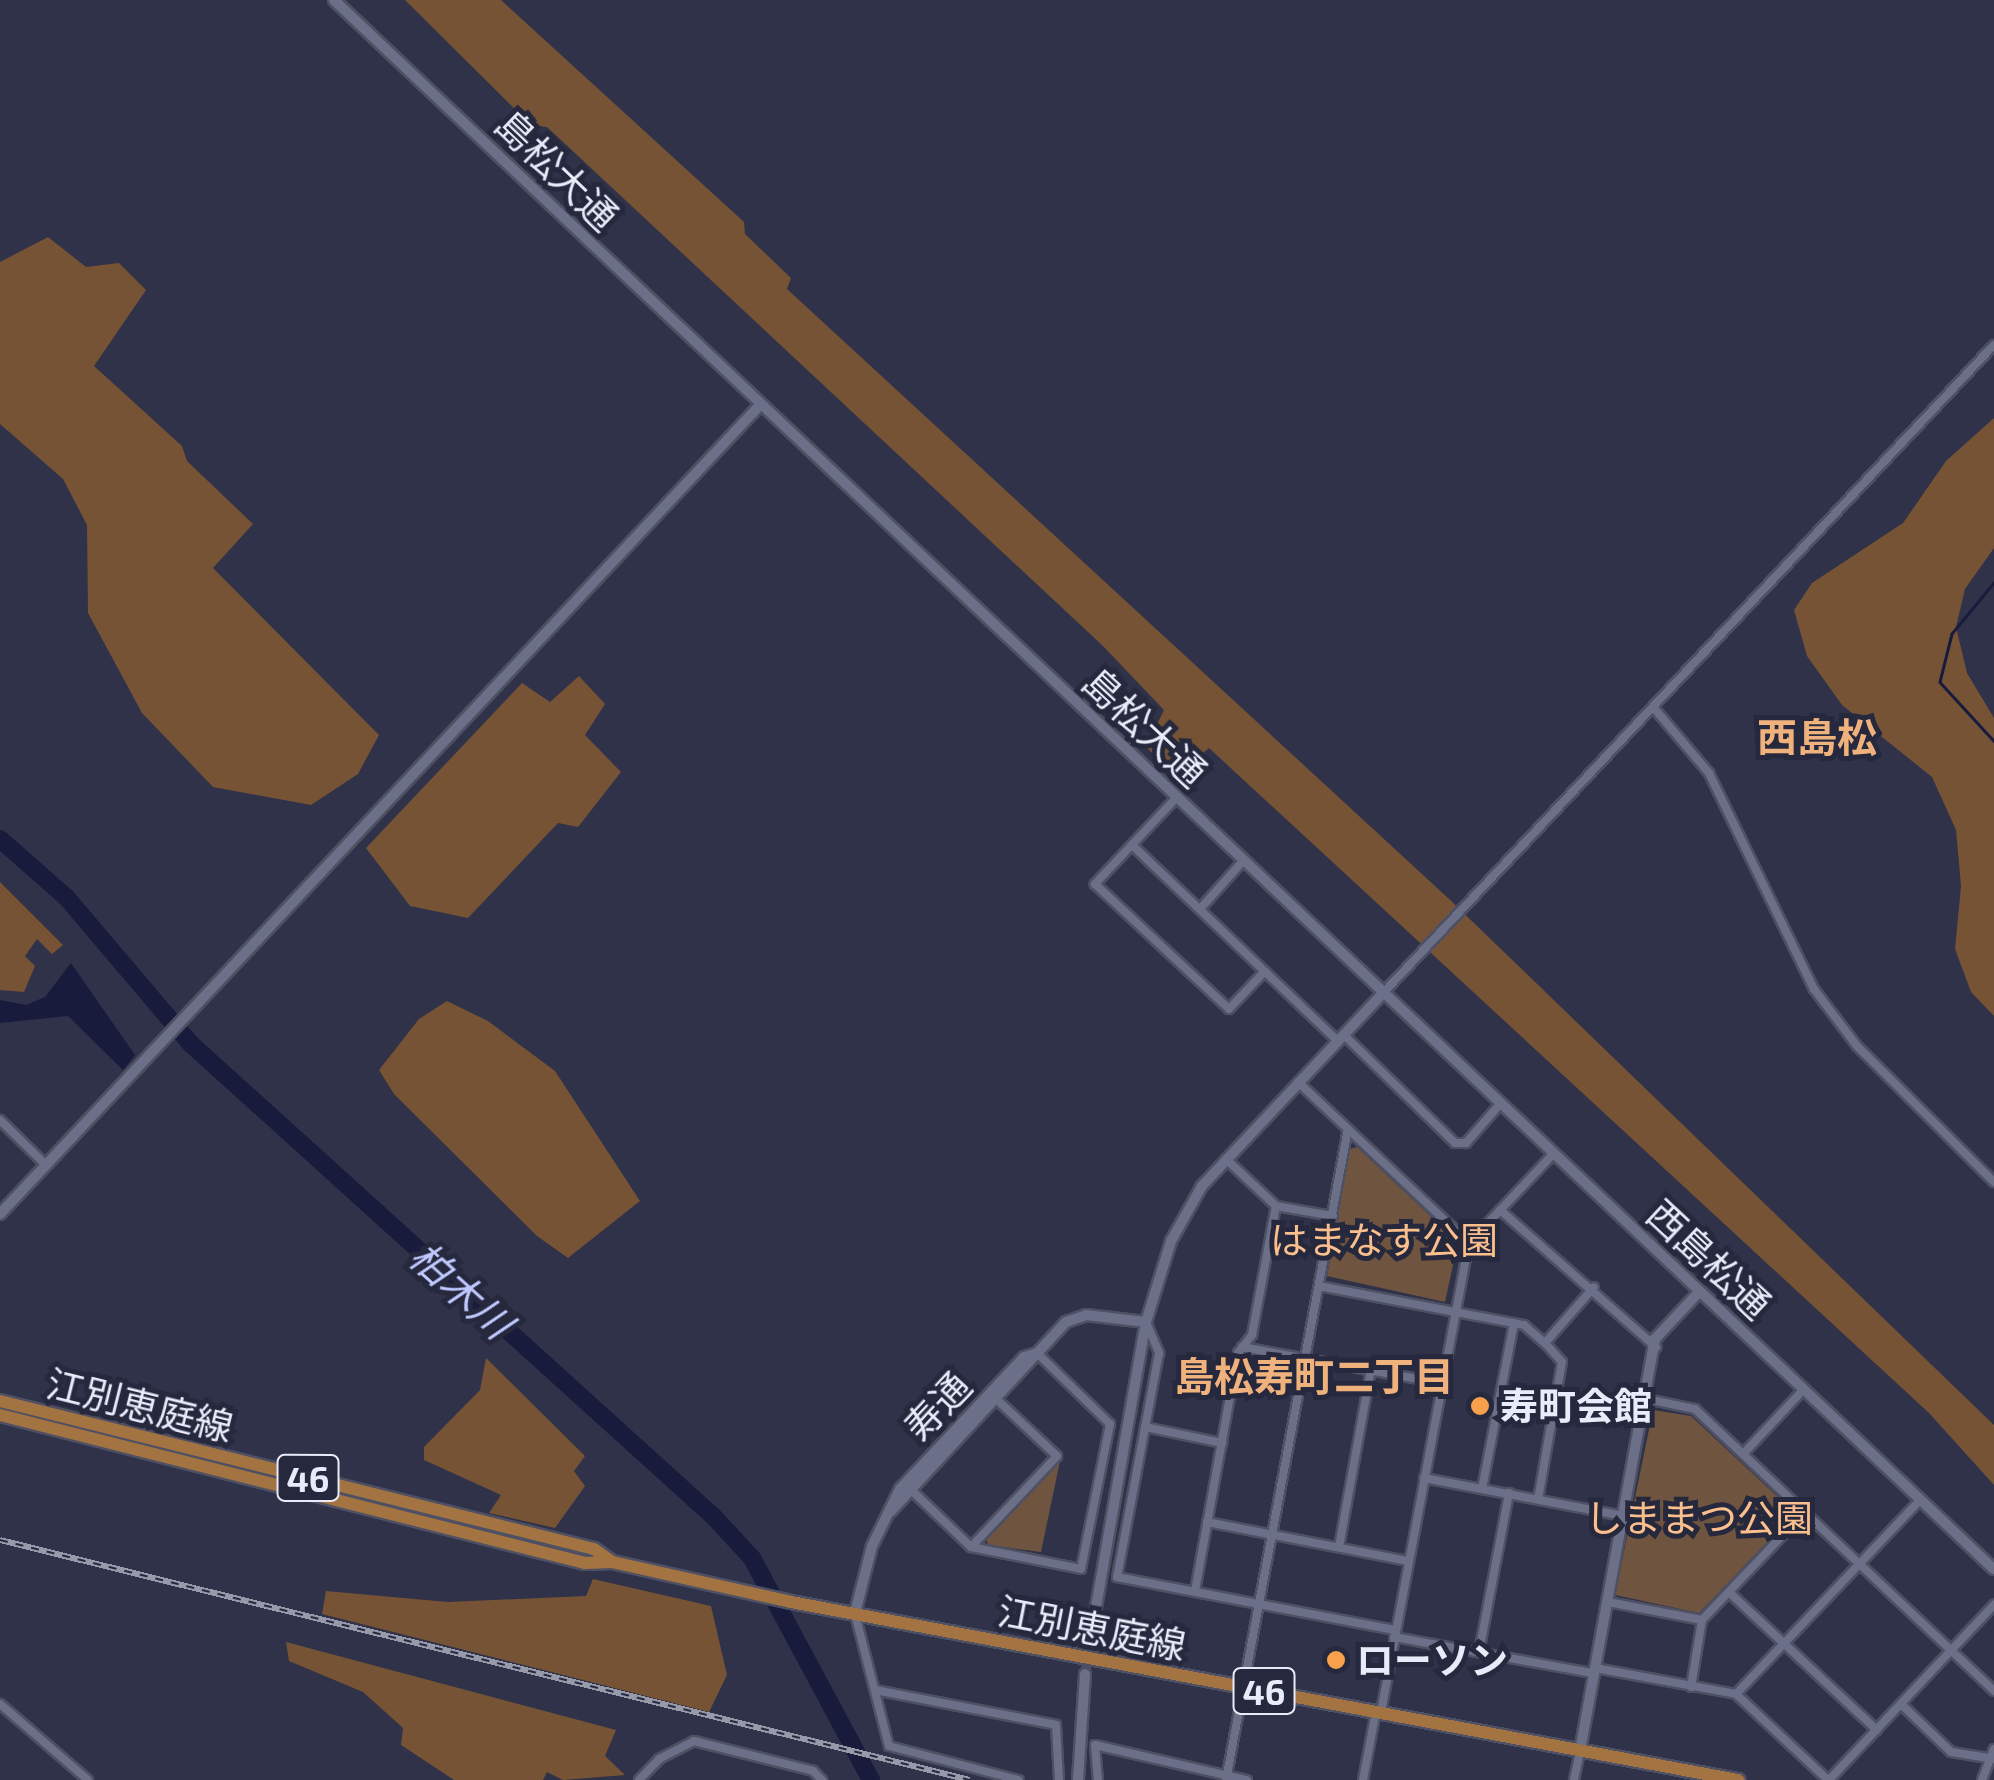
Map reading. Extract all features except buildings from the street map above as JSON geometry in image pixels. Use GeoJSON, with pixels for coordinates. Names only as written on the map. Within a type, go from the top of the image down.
{"type":"FeatureCollection","features":[{"type":"Feature","properties":{"kind":"main road","name":"江別恵庭線"},"geometry":{"type":"LineString","coordinates":[[0,1401],[594,1549],[612,1562]]}},
{"type":"Feature","properties":{"kind":"main road","name":"江別恵庭線"},"geometry":{"type":"LineString","coordinates":[[0,1415],[585,1563],[612,1562],[790,1602],[1580,1751],[1674,1774],[1738,1780]]}},
{"type":"Feature","properties":{"kind":"street","name":"島松大通"},"geometry":{"type":"LineString","coordinates":[[334,0],[1384,992]]}},
{"type":"Feature","properties":{"kind":"street"},"geometry":{"type":"LineString","coordinates":[[1091,1636],[1146,1322],[1171,1241],[1191,1202],[1298,1082],[1994,345]]}},
{"type":"Feature","properties":{"kind":"street"},"geometry":{"type":"LineString","coordinates":[[0,1214],[760,405]]}},
{"type":"Feature","properties":{"kind":"street"},"geometry":{"type":"LineString","coordinates":[[1653,706],[1709,773],[1814,989],[1857,1046],[1994,1182]]}},
{"type":"Feature","properties":{"kind":"street"},"geometry":{"type":"LineString","coordinates":[[1177,797],[1095,884],[1229,1009],[1265,971]]}},
{"type":"Feature","properties":{"kind":"street"},"geometry":{"type":"LineString","coordinates":[[1132,846],[1455,1143],[1466,1143],[1500,1104]]}},
{"type":"Feature","properties":{"kind":"street"},"geometry":{"type":"LineString","coordinates":[[1200,909],[1244,860]]}},
{"type":"Feature","properties":{"kind":"street","name":"西島松通"},"geometry":{"type":"LineString","coordinates":[[1384,992],[1994,1569]]}},
{"type":"Feature","properties":{"kind":"street"},"geometry":{"type":"LineString","coordinates":[[1298,1082],[1469,1243]]}},
{"type":"Feature","properties":{"kind":"street"},"geometry":{"type":"LineString","coordinates":[[0,1120],[46,1165]]}},
{"type":"Feature","properties":{"kind":"street"},"geometry":{"type":"LineString","coordinates":[[1227,1778],[1348,1129]]}},
{"type":"Feature","properties":{"kind":"street"},"geometry":{"type":"LineString","coordinates":[[1364,1780],[1469,1243],[1554,1153]]}},
{"type":"Feature","properties":{"kind":"street"},"geometry":{"type":"LineString","coordinates":[[1226,1159],[1276,1206],[1332,1216]]}},
{"type":"Feature","properties":{"kind":"street"},"geometry":{"type":"LineString","coordinates":[[1196,1591],[1222,1443],[1242,1347],[1252,1335],[1276,1206]]}},
{"type":"Feature","properties":{"kind":"street"},"geometry":{"type":"LineString","coordinates":[[1500,1210],[1594,1288],[1656,1347]]}},
{"type":"Feature","properties":{"kind":"street"},"geometry":{"type":"LineString","coordinates":[[1319,1286],[1514,1323],[1545,1343],[1562,1362],[1538,1500]]}},
{"type":"Feature","properties":{"kind":"street"},"geometry":{"type":"LineString","coordinates":[[1545,1343],[1594,1288]]}},
{"type":"Feature","properties":{"kind":"street"},"geometry":{"type":"LineString","coordinates":[[1574,1780],[1655,1339],[1700,1292]]}},
{"type":"Feature","properties":{"kind":"street","name":"寿通"},"geometry":{"type":"LineString","coordinates":[[855,1613],[872,1546],[891,1510],[994,1396],[1024,1356],[1037,1353],[1076,1316],[1146,1322]]}},
{"type":"Feature","properties":{"kind":"street"},"geometry":{"type":"LineString","coordinates":[[1146,1322],[1159,1353],[1117,1577],[1260,1602],[1479,1652],[1736,1694],[1828,1780],[1994,1604]]}},
{"type":"Feature","properties":{"kind":"street"},"geometry":{"type":"LineString","coordinates":[[1482,1489],[1514,1323]]}},
{"type":"Feature","properties":{"kind":"street"},"geometry":{"type":"LineString","coordinates":[[1242,1347],[1441,1383]]}},
{"type":"Feature","properties":{"kind":"street"},"geometry":{"type":"LineString","coordinates":[[909,1488],[971,1547],[1082,1569],[1110,1424],[1037,1353]]}},
{"type":"Feature","properties":{"kind":"street"},"geometry":{"type":"LineString","coordinates":[[1338,1547],[1370,1370]]}},
{"type":"Feature","properties":{"kind":"street"},"geometry":{"type":"LineString","coordinates":[[1744,1453],[1804,1389]]}},
{"type":"Feature","properties":{"kind":"street"},"geometry":{"type":"LineString","coordinates":[[971,1547],[1057,1456],[994,1396]]}},
{"type":"Feature","properties":{"kind":"street"},"geometry":{"type":"LineString","coordinates":[[1646,1399],[1694,1409],[1994,1691]]}},
{"type":"Feature","properties":{"kind":"street"},"geometry":{"type":"LineString","coordinates":[[1145,1428],[1222,1443]]}},
{"type":"Feature","properties":{"kind":"street"},"geometry":{"type":"LineString","coordinates":[[1424,1478],[1623,1516]]}},
{"type":"Feature","properties":{"kind":"street"},"geometry":{"type":"LineString","coordinates":[[1479,1652],[1509,1494]]}},
{"type":"Feature","properties":{"kind":"street"},"geometry":{"type":"LineString","coordinates":[[1736,1694],[1920,1500]]}},
{"type":"Feature","properties":{"kind":"street"},"geometry":{"type":"LineString","coordinates":[[1690,1686],[1702,1620],[1732,1595],[1805,1512]]}},
{"type":"Feature","properties":{"kind":"street"},"geometry":{"type":"LineString","coordinates":[[1207,1522],[1408,1561]]}},
{"type":"Feature","properties":{"kind":"street"},"geometry":{"type":"LineString","coordinates":[[1732,1595],[1877,1730]]}},
{"type":"Feature","properties":{"kind":"street"},"geometry":{"type":"LineString","coordinates":[[1608,1602],[1702,1620]]}},
{"type":"Feature","properties":{"kind":"street"},"geometry":{"type":"LineString","coordinates":[[855,1613],[890,1746],[1019,1780]]}},
{"type":"Feature","properties":{"kind":"street"},"geometry":{"type":"LineString","coordinates":[[1078,1780],[1084,1674]]}},
{"type":"Feature","properties":{"kind":"street"},"geometry":{"type":"LineString","coordinates":[[876,1690],[1056,1726],[1059,1780]]}},
{"type":"Feature","properties":{"kind":"street"},"geometry":{"type":"LineString","coordinates":[[0,1704],[88,1780]]}},
{"type":"Feature","properties":{"kind":"street"},"geometry":{"type":"LineString","coordinates":[[1901,1704],[1951,1752],[1990,1758]]}},
{"type":"Feature","properties":{"kind":"street"},"geometry":{"type":"LineString","coordinates":[[639,1780],[659,1759],[694,1741],[812,1771],[822,1780]]}},
{"type":"Feature","properties":{"kind":"street"},"geometry":{"type":"LineString","coordinates":[[1098,1780],[1095,1745],[1247,1780]]}},
{"type":"Feature","properties":{"kind":"street"},"geometry":{"type":"LineString","coordinates":[[1982,1780],[1994,1749]]}},
{"type":"Feature","properties":{"kind":"green space","name":"はまなす公園"},"geometry":{"type":"Polygon","coordinates":[[[1357,1147],[1458,1242],[1445,1302],[1327,1276],[1350,1149],[1357,1147]]]}},
{"type":"Feature","properties":{"kind":"green space","name":"しままつ公園"},"geometry":{"type":"Polygon","coordinates":[[[1653,1410],[1691,1416],[1795,1513],[1699,1613],[1615,1595],[1653,1410]]]}},
{"type":"Feature","properties":{"kind":"green space"},"geometry":{"type":"Polygon","coordinates":[[[1060,1461],[1041,1552],[988,1545],[986,1538],[1060,1461]]]}},
{"type":"Feature","properties":{"kind":"shaded area"},"geometry":{"type":"Polygon","coordinates":[[[405,0],[501,0],[744,222],[745,234],[791,278],[787,289],[1448,898],[1994,1425],[1994,1485],[1929,1413],[1209,748],[1176,776],[1146,747],[1164,710],[1103,646],[547,127],[531,125],[405,0]]]}},
{"type":"Feature","properties":{"kind":"shaded area"},"geometry":{"type":"Polygon","coordinates":[[[48,237],[86,267],[119,263],[146,290],[94,366],[182,446],[187,461],[253,524],[213,568],[379,735],[358,774],[311,805],[213,787],[142,713],[88,613],[87,525],[63,479],[0,424],[0,262],[48,237]]]}},
{"type":"Feature","properties":{"kind":"shaded area"},"geometry":{"type":"Polygon","coordinates":[[[1994,418],[1994,548],[1965,589],[1956,627],[1967,673],[1994,718],[1994,1016],[1971,992],[1955,949],[1961,886],[1956,830],[1932,777],[1842,705],[1807,656],[1794,610],[1812,583],[1903,523],[1946,461],[1994,418]]]}},
{"type":"Feature","properties":{"kind":"shaded area"},"geometry":{"type":"Polygon","coordinates":[[[579,676],[605,704],[585,735],[621,772],[578,827],[558,823],[468,918],[410,906],[366,848],[522,683],[550,702],[579,676]]]}},
{"type":"Feature","properties":{"kind":"shaded area"},"geometry":{"type":"Polygon","coordinates":[[[0,882],[63,945],[52,954],[37,939],[25,956],[35,966],[24,992],[0,990],[0,882]]]}},
{"type":"Feature","properties":{"kind":"shaded area"},"geometry":{"type":"Polygon","coordinates":[[[71,963],[135,1055],[123,1070],[68,1016],[0,1023],[0,1000],[26,1005],[45,997],[71,963]]]}},
{"type":"Feature","properties":{"kind":"shaded area"},"geometry":{"type":"Polygon","coordinates":[[[447,1001],[488,1021],[555,1071],[640,1201],[568,1258],[537,1236],[394,1094],[379,1070],[419,1019],[447,1001]]]}},
{"type":"Feature","properties":{"kind":"shaded area"},"geometry":{"type":"Polygon","coordinates":[[[486,1358],[585,1456],[574,1471],[585,1486],[555,1528],[489,1513],[501,1495],[424,1460],[424,1447],[480,1390],[486,1358]]]}},
{"type":"Feature","properties":{"kind":"shaded area"},"geometry":{"type":"Polygon","coordinates":[[[593,1579],[711,1606],[727,1675],[709,1712],[322,1614],[326,1591],[448,1602],[586,1596],[593,1579]]]}},
{"type":"Feature","properties":{"kind":"shaded area"},"geometry":{"type":"Polygon","coordinates":[[[286,1642],[616,1730],[605,1756],[625,1775],[563,1780],[547,1772],[543,1780],[454,1780],[401,1745],[403,1728],[363,1692],[289,1661],[286,1642]]]}},
{"type":"Feature","properties":{"kind":"waterway"},"geometry":{"type":"LineString","coordinates":[[1994,583],[1952,634],[1940,682],[1994,741]]}},
{"type":"Feature","properties":{"kind":"waterway","name":"柏木川"},"geometry":{"type":"LineString","coordinates":[[0,839],[67,898],[191,1044],[714,1517],[752,1558],[871,1780]]}},
{"type":"Feature","properties":{"kind":"tunnel"},"geometry":{"type":"LineString","coordinates":[[1085,1674],[1091,1636]]}},
{"type":"Feature","properties":{"kind":"railway"},"geometry":{"type":"LineString","coordinates":[[0,1540],[970,1780]]}},
{"type":"Feature","properties":{"kind":"place","name":"寿町会館"},"geometry":{"type":"Point","coordinates":[1480,1406]}},
{"type":"Feature","properties":{"kind":"place","name":"ローソン"},"geometry":{"type":"Point","coordinates":[1336,1660]}},
{"type":"Feature","properties":{"kind":"district","name":"西島松"},"geometry":{"type":"Point","coordinates":[1817,736]}},
{"type":"Feature","properties":{"kind":"district","name":"島松寿町二丁目"},"geometry":{"type":"Point","coordinates":[1314,1375]}}]}
